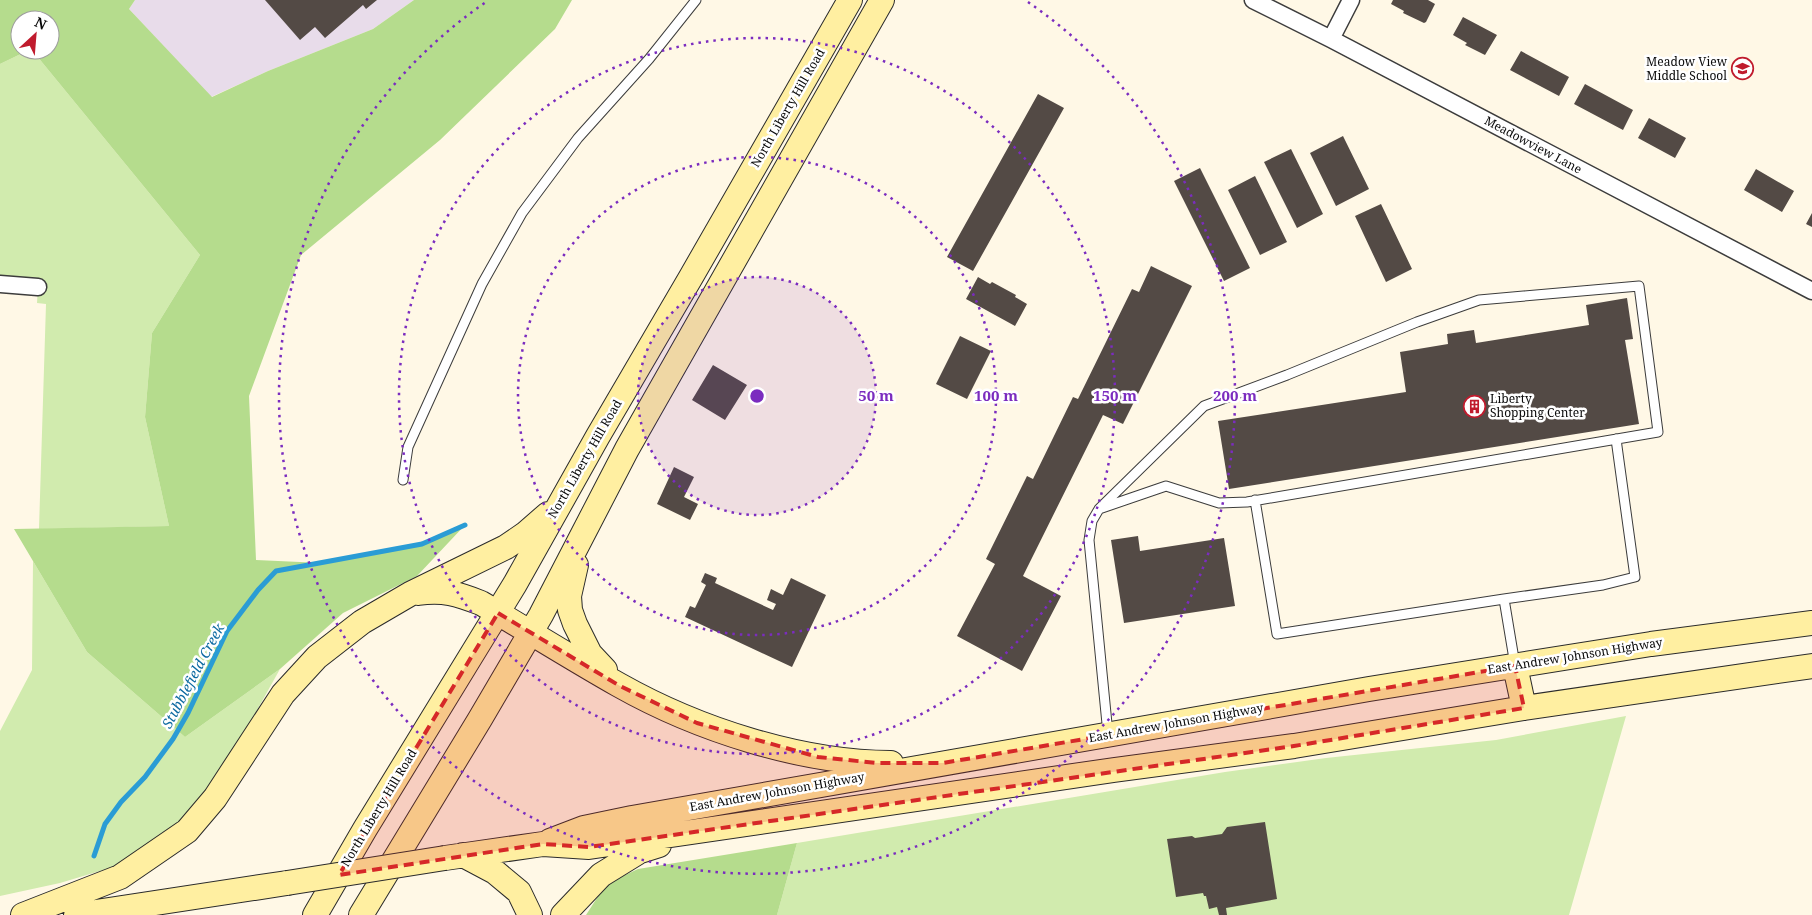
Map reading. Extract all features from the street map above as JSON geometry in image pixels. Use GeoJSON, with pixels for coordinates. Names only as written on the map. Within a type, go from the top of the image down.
{"type":"FeatureCollection","features":[{"type":"Feature","properties":{"kind":"main road","name":"North Liberty Hill Road"},"geometry":{"type":"LineString","coordinates":[[315,915],[365,829],[498,613],[560,502],[850,0]]}},
{"type":"Feature","properties":{"kind":"main road"},"geometry":{"type":"LineString","coordinates":[[361,915],[531,632],[627,449],[688,339],[882,0]]}},
{"type":"Feature","properties":{"kind":"main road"},"geometry":{"type":"LineString","coordinates":[[23,915],[120,877],[187,831],[215,798],[283,694],[317,657],[362,622],[410,594],[506,547],[531,529],[560,502]]}},
{"type":"Feature","properties":{"kind":"main road"},"geometry":{"type":"LineString","coordinates":[[586,530],[569,596],[570,610],[590,654],[620,686]]}},
{"type":"Feature","properties":{"kind":"main road"},"geometry":{"type":"LineString","coordinates":[[410,594],[434,590],[460,595],[481,604],[620,686],[697,723],[809,755],[877,763],[943,763]]}},
{"type":"Feature","properties":{"kind":"main road","name":"East Andrew Johnson Highway"},"geometry":{"type":"LineString","coordinates":[[544,844],[584,828],[603,824],[1108,734],[1662,642],[1812,623]]}},
{"type":"Feature","properties":{"kind":"main road"},"geometry":{"type":"LineString","coordinates":[[1515,666],[1524,708]]}},
{"type":"Feature","properties":{"kind":"main road","name":"East Andrew Johnson Highway"},"geometry":{"type":"LineString","coordinates":[[76,915],[544,844],[589,847],[1114,770],[1294,746],[1524,708],[1812,666]]}},
{"type":"Feature","properties":{"kind":"main road"},"geometry":{"type":"LineString","coordinates":[[1108,734],[1114,770]]}},
{"type":"Feature","properties":{"kind":"main road"},"geometry":{"type":"LineString","coordinates":[[563,915],[601,875],[640,851],[705,830]]}},
{"type":"Feature","properties":{"kind":"main road"},"geometry":{"type":"LineString","coordinates":[[454,857],[495,872],[519,892],[530,915]]}},
{"type":"Feature","properties":{"kind":"street","name":"Meadowview Lane"},"geometry":{"type":"LineString","coordinates":[[1253,0],[1812,291]]}},
{"type":"Feature","properties":{"kind":"street"},"geometry":{"type":"LineString","coordinates":[[1331,39],[1351,0]]}},
{"type":"Feature","properties":{"kind":"street"},"geometry":{"type":"LineString","coordinates":[[0,284],[38,287]]}},
{"type":"Feature","properties":{"kind":"lane"},"geometry":{"type":"LineString","coordinates":[[403,480],[408,447],[482,284],[522,213],[578,138],[648,59],[696,0]]}},
{"type":"Feature","properties":{"kind":"lane"},"geometry":{"type":"LineString","coordinates":[[1099,509],[1166,486],[1219,504],[1255,500],[1658,432],[1639,286],[1479,300],[1417,322],[1287,375],[1204,406],[1099,509],[1092,521],[1089,540],[1108,734]]}},
{"type":"Feature","properties":{"kind":"lane"},"geometry":{"type":"LineString","coordinates":[[1255,500],[1277,634],[1603,585],[1634,577],[1616,439]]}},
{"type":"Feature","properties":{"kind":"lane"},"geometry":{"type":"LineString","coordinates":[[1504,599],[1515,666]]}},
{"type":"Feature","properties":{"kind":"highlighted area"},"geometry":{"type":"Polygon","coordinates":[[[498,613],[620,686],[697,723],[818,757],[877,763],[943,763],[1515,666],[1524,708],[1294,746],[589,847],[543,844],[339,875],[498,613]]]}},
{"type":"Feature","properties":{"kind":"shaded area"},"geometry":{"type":"Polygon","coordinates":[[[135,0],[414,0],[373,29],[268,71],[211,97],[129,9],[135,0]]]}},
{"type":"Feature","properties":{"kind":"green space"},"geometry":{"type":"Polygon","coordinates":[[[0,0],[135,0],[129,9],[212,97],[268,71],[373,29],[414,0],[572,0],[555,29],[440,140],[301,255],[249,396],[256,560],[322,563],[422,544],[465,525],[417,576],[343,613],[280,669],[185,737],[87,652],[14,529],[169,526],[145,417],[152,333],[200,255],[40,60],[60,60],[60,10],[10,10],[10,59],[0,64],[0,0]]]}},
{"type":"Feature","properties":{"kind":"green space"},"geometry":{"type":"Polygon","coordinates":[[[10,59],[40,60],[200,255],[152,333],[145,417],[169,526],[39,529],[46,304],[37,303],[38,287],[0,284],[0,64],[10,59]]]}},
{"type":"Feature","properties":{"kind":"green space"},"geometry":{"type":"Polygon","coordinates":[[[33,561],[87,652],[185,737],[280,669],[233,753],[199,800],[172,830],[120,865],[60,883],[0,896],[0,731],[32,670],[33,561]]]}},
{"type":"Feature","properties":{"kind":"green space"},"geometry":{"type":"Polygon","coordinates":[[[1626,716],[1569,915],[777,915],[797,843],[1225,772],[1326,758],[1496,740],[1626,716]]]}},
{"type":"Feature","properties":{"kind":"green space"},"geometry":{"type":"Polygon","coordinates":[[[797,843],[777,915],[586,915],[606,884],[638,869],[797,843]]]}},
{"type":"Feature","properties":{"kind":"building"},"geometry":{"type":"Polygon","coordinates":[[[265,0],[377,0],[366,9],[363,5],[325,38],[315,27],[300,40],[265,0]]]}},
{"type":"Feature","properties":{"kind":"building"},"geometry":{"type":"Polygon","coordinates":[[[1393,0],[1428,0],[1435,4],[1424,23],[1403,13],[1404,11],[1391,4],[1393,0]]]}},
{"type":"Feature","properties":{"kind":"building"},"geometry":{"type":"Polygon","coordinates":[[[1463,17],[1497,35],[1485,55],[1465,45],[1467,43],[1453,35],[1463,17]]]}},
{"type":"Feature","properties":{"kind":"building"},"geometry":{"type":"Polygon","coordinates":[[[1521,51],[1569,77],[1559,96],[1510,70],[1521,51]]]}},
{"type":"Feature","properties":{"kind":"building"},"geometry":{"type":"Polygon","coordinates":[[[1585,84],[1633,110],[1623,130],[1574,104],[1585,84]]]}},
{"type":"Feature","properties":{"kind":"building"},"geometry":{"type":"Polygon","coordinates":[[[1038,94],[1064,108],[973,271],[947,257],[1038,94]]]}},
{"type":"Feature","properties":{"kind":"building"},"geometry":{"type":"Polygon","coordinates":[[[1649,118],[1686,138],[1675,158],[1638,138],[1649,118]]]}},
{"type":"Feature","properties":{"kind":"building"},"geometry":{"type":"Polygon","coordinates":[[[1343,136],[1369,189],[1336,206],[1310,153],[1343,136]]]}},
{"type":"Feature","properties":{"kind":"building"},"geometry":{"type":"Polygon","coordinates":[[[1291,149],[1323,214],[1297,228],[1264,162],[1291,149]]]}},
{"type":"Feature","properties":{"kind":"building"},"geometry":{"type":"Polygon","coordinates":[[[1200,168],[1250,268],[1224,281],[1174,181],[1200,168]]]}},
{"type":"Feature","properties":{"kind":"building"},"geometry":{"type":"Polygon","coordinates":[[[1756,169],[1794,191],[1782,212],[1744,190],[1756,169]]]}},
{"type":"Feature","properties":{"kind":"building"},"geometry":{"type":"Polygon","coordinates":[[[1255,176],[1287,242],[1260,255],[1228,190],[1255,176]]]}},
{"type":"Feature","properties":{"kind":"building"},"geometry":{"type":"Polygon","coordinates":[[[1381,204],[1412,269],[1386,282],[1355,216],[1381,204]]]}},
{"type":"Feature","properties":{"kind":"building"},"geometry":{"type":"Polygon","coordinates":[[[1812,213],[1812,227],[1806,224],[1812,213]]]}},
{"type":"Feature","properties":{"kind":"building"},"geometry":{"type":"Polygon","coordinates":[[[1151,266],[1192,286],[1123,424],[1103,415],[1023,576],[1061,596],[1022,671],[957,636],[995,564],[986,559],[1027,476],[1033,479],[1073,397],[1078,399],[1132,289],[1139,292],[1151,266]]]}},
{"type":"Feature","properties":{"kind":"building"},"geometry":{"type":"Polygon","coordinates":[[[978,277],[1016,295],[1015,297],[1027,304],[1015,326],[966,299],[978,277]]]}},
{"type":"Feature","properties":{"kind":"building","name":"Liberty Shopping Center"},"geometry":{"type":"Polygon","coordinates":[[[1627,298],[1633,339],[1625,340],[1639,424],[1229,489],[1218,421],[1406,392],[1400,352],[1448,344],[1447,334],[1474,330],[1476,343],[1589,325],[1586,305],[1627,298]]]}},
{"type":"Feature","properties":{"kind":"building"},"geometry":{"type":"Polygon","coordinates":[[[960,336],[991,351],[967,399],[936,384],[960,336]]]}},
{"type":"Feature","properties":{"kind":"building"},"geometry":{"type":"Polygon","coordinates":[[[713,365],[747,385],[725,420],[692,400],[713,365]]]}},
{"type":"Feature","properties":{"kind":"building"},"geometry":{"type":"Polygon","coordinates":[[[674,467],[694,477],[684,497],[698,504],[690,520],[657,504],[674,467]]]}},
{"type":"Feature","properties":{"kind":"building"},"geometry":{"type":"Polygon","coordinates":[[[1138,536],[1140,551],[1224,538],[1235,606],[1124,623],[1111,540],[1138,536]]]}},
{"type":"Feature","properties":{"kind":"building"},"geometry":{"type":"Polygon","coordinates":[[[705,573],[717,578],[715,583],[773,610],[776,604],[767,600],[771,589],[783,595],[791,578],[826,595],[792,667],[685,617],[690,606],[695,608],[706,585],[701,582],[705,573]]]}},
{"type":"Feature","properties":{"kind":"building"},"geometry":{"type":"Polygon","coordinates":[[[1265,822],[1277,899],[1226,908],[1227,915],[1219,915],[1217,907],[1209,909],[1206,896],[1203,893],[1176,897],[1167,839],[1192,836],[1195,838],[1222,834],[1227,827],[1265,822]]]}},
{"type":"Feature","properties":{"kind":"waterway","name":"Stubblefield Creek"},"geometry":{"type":"LineString","coordinates":[[94,856],[105,824],[121,802],[145,777],[173,739],[188,713],[227,631],[258,590],[276,571],[422,544],[465,525]]}},
{"type":"Feature","properties":{"kind":"place","name":"Meadow View Middle School"},"geometry":{"type":"Point","coordinates":[1743,69]}},
{"type":"Feature","properties":{"kind":"place","name":"Liberty Shopping Center"},"geometry":{"type":"Point","coordinates":[1474,406]}}]}
